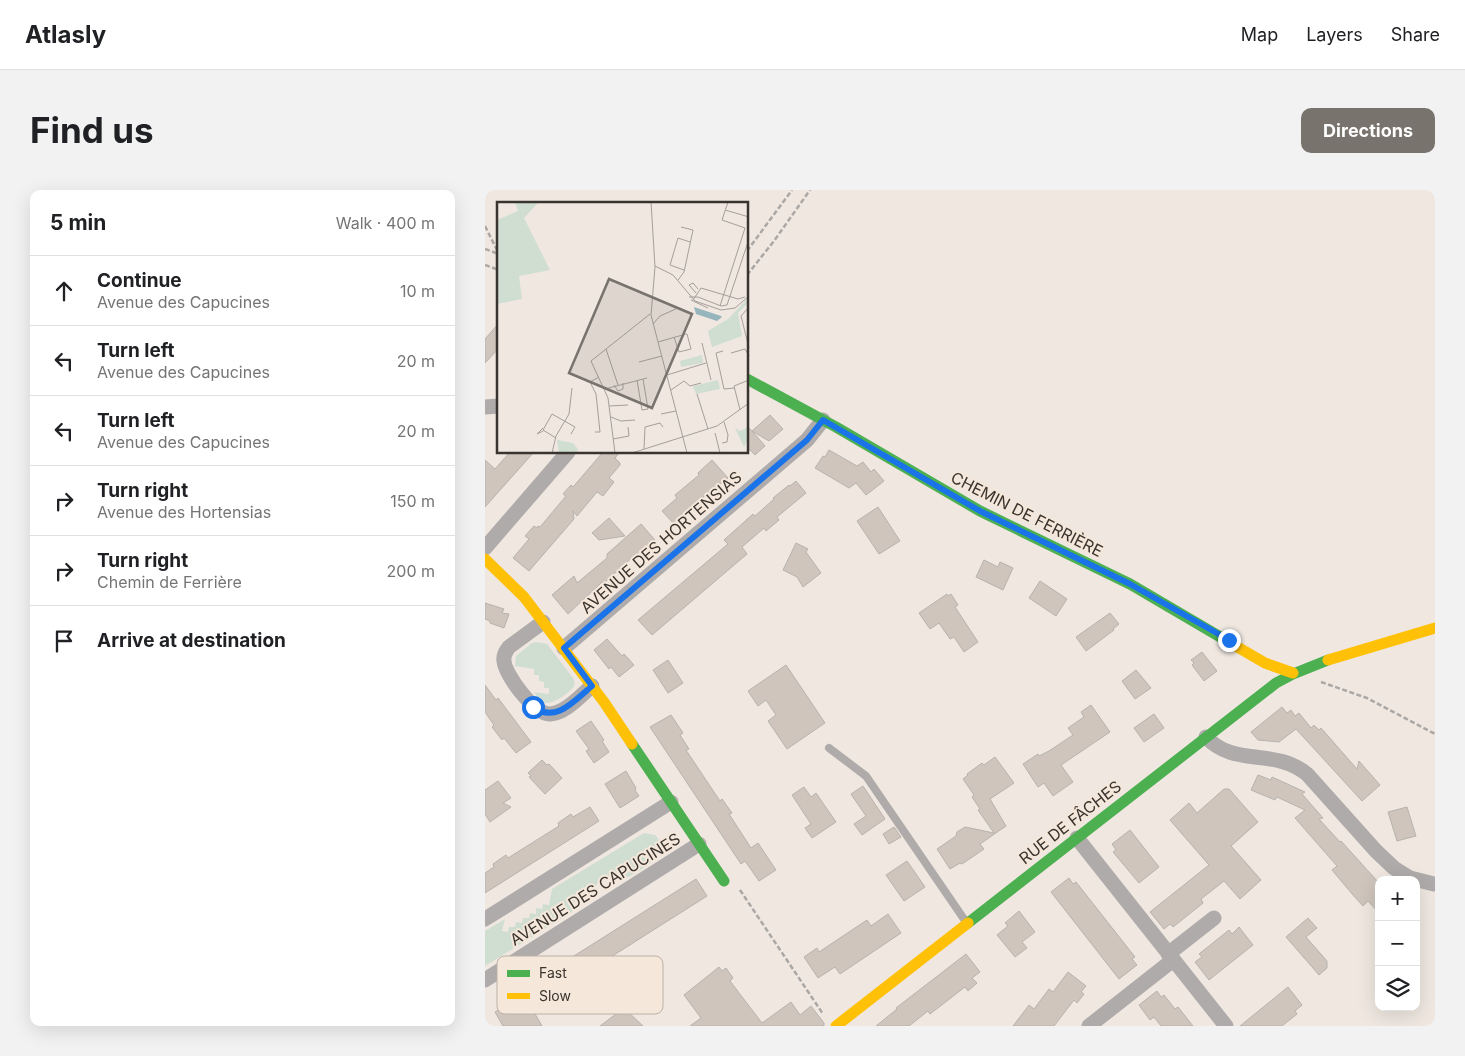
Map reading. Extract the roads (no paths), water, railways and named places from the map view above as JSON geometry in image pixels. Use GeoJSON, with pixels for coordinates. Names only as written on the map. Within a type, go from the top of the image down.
{"type":"FeatureCollection","features":[{"type":"Feature","properties":{"kind":"street","name":"CHEMIN DE FERRIÈRE"},"geometry":{"type":"LineString","coordinates":[[749,380],[823,420],[980,511],[1130,584],[1265,663],[1293,673]]}},
{"type":"Feature","properties":{"kind":"street","name":"AVENUE DES HORTENSIAS"},"geometry":{"type":"LineString","coordinates":[[564,648],[807,440],[823,420]]}},
{"type":"Feature","properties":{"kind":"street"},"geometry":{"type":"LineString","coordinates":[[485,548],[562,455]]}},
{"type":"Feature","properties":{"kind":"street","name":"AVENUE DES CAPUCINES"},"geometry":{"type":"LineString","coordinates":[[485,559],[524,597],[564,648],[623,729],[724,881]]}},
{"type":"Feature","properties":{"kind":"street"},"geometry":{"type":"LineString","coordinates":[[543,622],[505,652],[504,662],[507,672],[533,707],[547,714],[561,710],[592,686]]}},
{"type":"Feature","properties":{"kind":"street","name":"RUE DE FÂCHES"},"geometry":{"type":"LineString","coordinates":[[836,1026],[1268,688],[1293,673],[1333,658],[1435,628]]}},
{"type":"Feature","properties":{"kind":"street"},"geometry":{"type":"LineString","coordinates":[[1206,736],[1213,744],[1230,753],[1280,760],[1299,768],[1307,774],[1376,851],[1394,868],[1411,878],[1434,884]]}},
{"type":"Feature","properties":{"kind":"street","name":"AVENUE DES CAPUCINES"},"geometry":{"type":"LineString","coordinates":[[485,919],[671,802]]}},
{"type":"Feature","properties":{"kind":"street"},"geometry":{"type":"LineString","coordinates":[[1077,838],[1226,1026]]}},
{"type":"Feature","properties":{"kind":"street","name":"AVENUE DES CAPUCINES"},"geometry":{"type":"LineString","coordinates":[[523,956],[699,844]]}},
{"type":"Feature","properties":{"kind":"street"},"geometry":{"type":"LineString","coordinates":[[1089,1026],[1215,918]]}},
{"type":"Feature","properties":{"kind":"street","name":"AVENUE DES CAPUCINES"},"geometry":{"type":"LineString","coordinates":[[485,980],[497,972]]}},
{"type":"Feature","properties":{"kind":"lane"},"geometry":{"type":"LineString","coordinates":[[829,748],[866,776],[967,923]]}}]}
